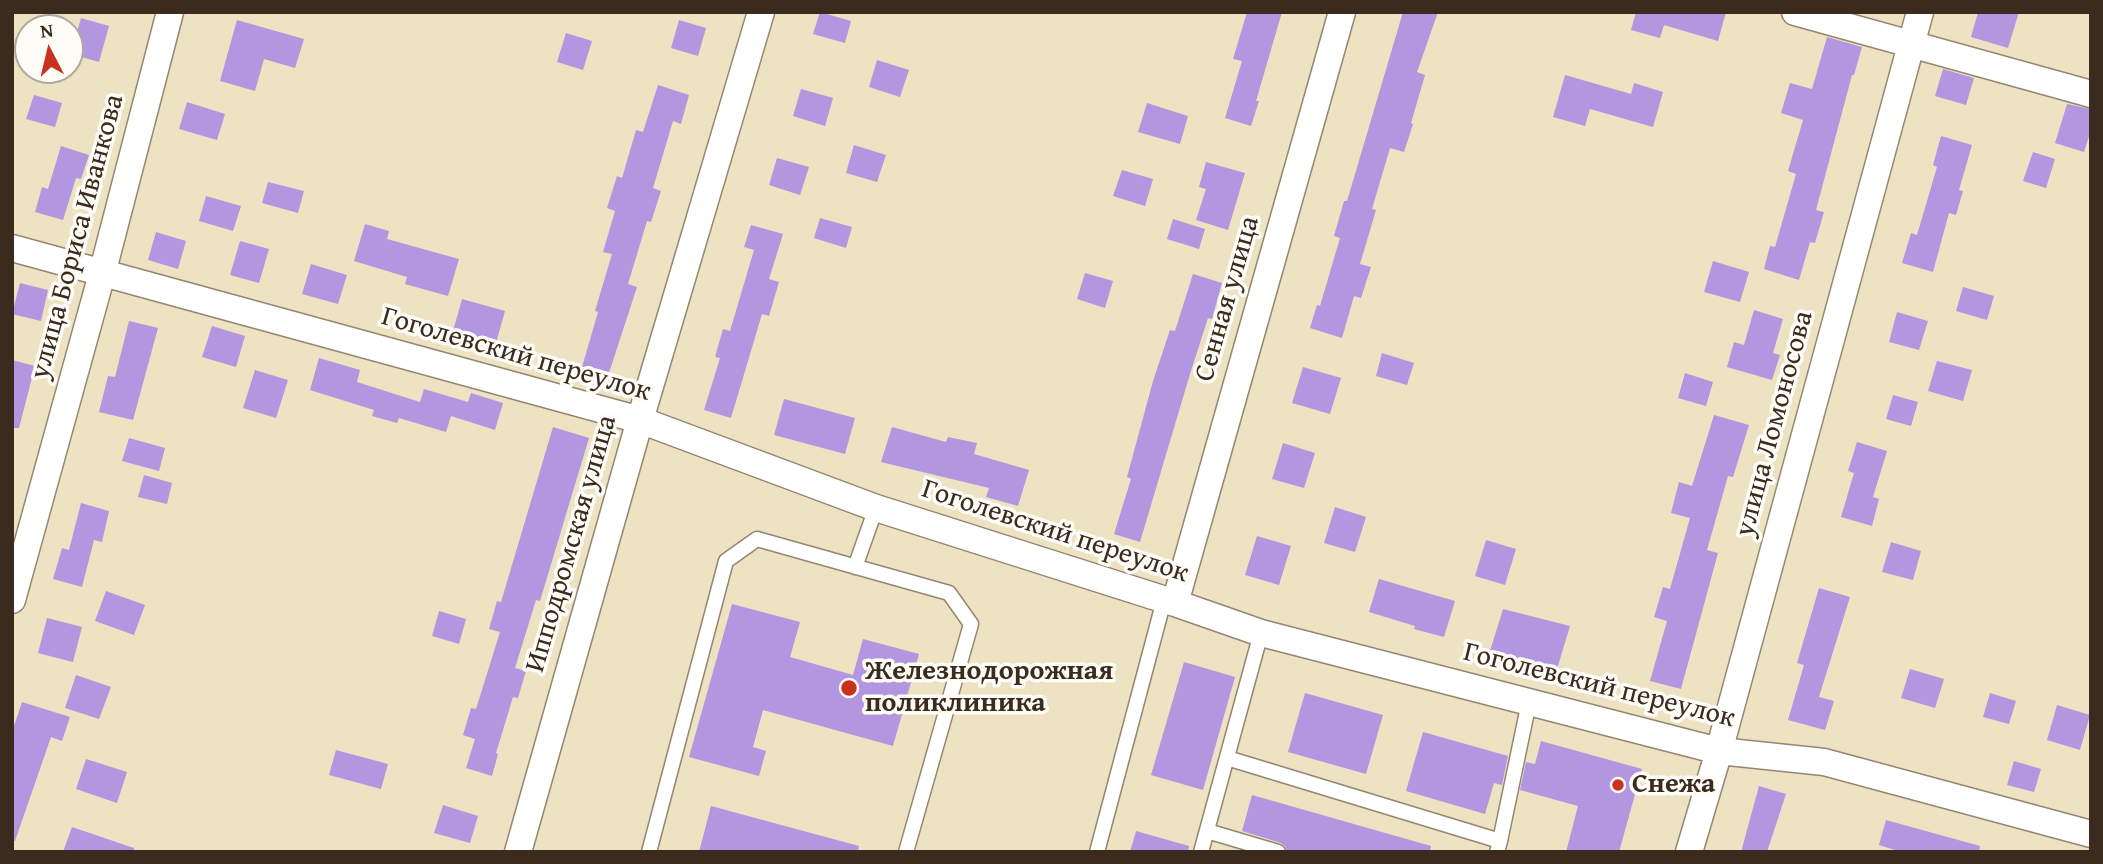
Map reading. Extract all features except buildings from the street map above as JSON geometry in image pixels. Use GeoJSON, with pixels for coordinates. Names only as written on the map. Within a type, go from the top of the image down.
{"type":"FeatureCollection","features":[{"type":"Feature","properties":{"kind":"street","name":"улица Бориса Иванкова"},"geometry":{"type":"LineString","coordinates":[[12,600],[102,274],[170,12]]}},
{"type":"Feature","properties":{"kind":"street","name":"Ипподромская улица"},"geometry":{"type":"LineString","coordinates":[[518,852],[640,420],[761,12]]}},
{"type":"Feature","properties":{"kind":"street","name":"Сенная улица"},"geometry":{"type":"LineString","coordinates":[[1170,601],[1342,12]]}},
{"type":"Feature","properties":{"kind":"street"},"geometry":{"type":"LineString","coordinates":[[1795,12],[2091,94]]}},
{"type":"Feature","properties":{"kind":"street","name":"улица Ломоносова"},"geometry":{"type":"LineString","coordinates":[[1689,852],[1719,751],[1920,12]]}},
{"type":"Feature","properties":{"kind":"street","name":"Гоголевский переулок"},"geometry":{"type":"LineString","coordinates":[[12,248],[640,420],[876,508],[1170,601],[1261,633],[1719,751],[1824,762],[2091,834]]}},
{"type":"Feature","properties":{"kind":"lane"},"geometry":{"type":"LineString","coordinates":[[855,567],[876,508]]}},
{"type":"Feature","properties":{"kind":"lane"},"geometry":{"type":"LineString","coordinates":[[649,852],[726,561],[757,539],[949,593],[971,624],[906,852]]}},
{"type":"Feature","properties":{"kind":"lane"},"geometry":{"type":"LineString","coordinates":[[1097,852],[1170,601]]}},
{"type":"Feature","properties":{"kind":"lane"},"geometry":{"type":"LineString","coordinates":[[1201,852],[1261,633]]}},
{"type":"Feature","properties":{"kind":"lane"},"geometry":{"type":"LineString","coordinates":[[1227,758],[1499,846],[1529,702]]}},
{"type":"Feature","properties":{"kind":"lane"},"geometry":{"type":"LineString","coordinates":[[1207,831],[1278,852]]}},
{"type":"Feature","properties":{"kind":"place","name":"Железнодорожная поликлиника"},"geometry":{"type":"Point","coordinates":[849,688]}},
{"type":"Feature","properties":{"kind":"place","name":"Снежа"},"geometry":{"type":"Point","coordinates":[1618,785]}}]}
